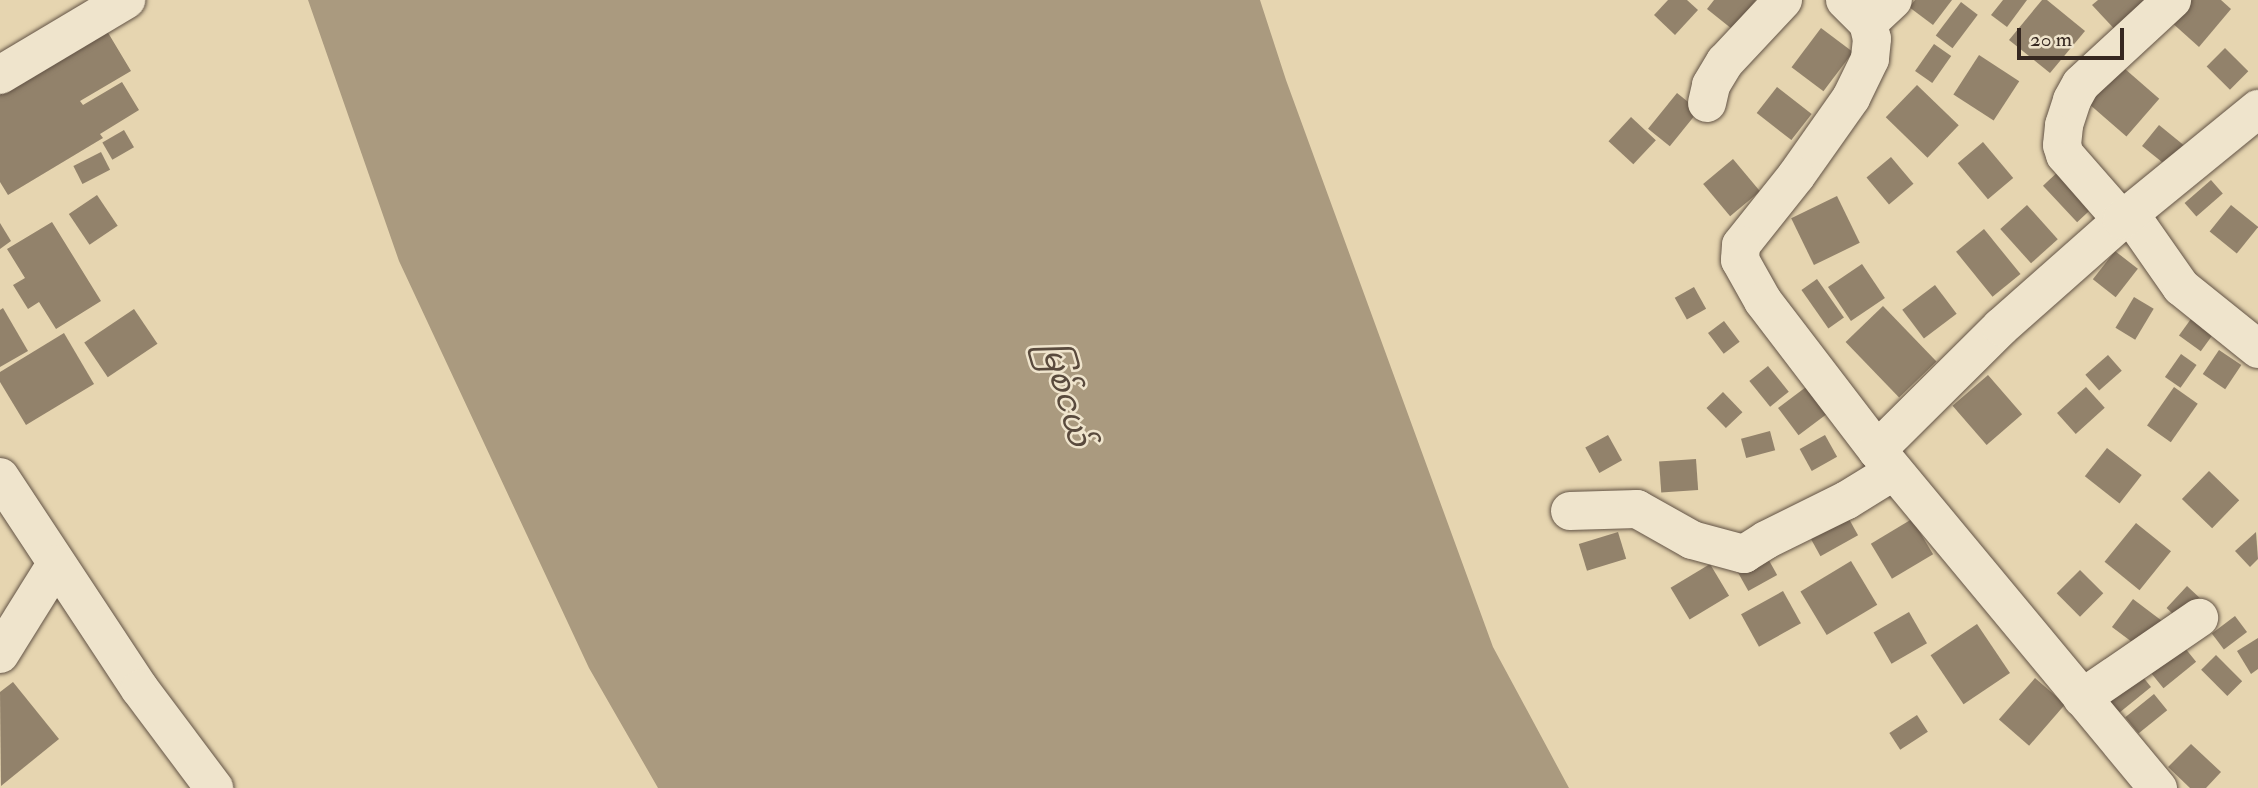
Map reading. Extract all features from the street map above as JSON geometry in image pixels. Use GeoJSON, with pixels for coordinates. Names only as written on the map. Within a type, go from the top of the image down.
{"type":"FeatureCollection","features":[{"type":"Feature","properties":{"kind":"street"},"geometry":{"type":"LineString","coordinates":[[0,75],[127,0]]}},
{"type":"Feature","properties":{"kind":"street"},"geometry":{"type":"LineString","coordinates":[[1707,103],[1711,85],[1725,62],[1783,0]]}},
{"type":"Feature","properties":{"kind":"street"},"geometry":{"type":"LineString","coordinates":[[2172,0],[2081,84],[2072,100],[2064,125],[2062,145],[2065,155],[2126,217],[2180,287],[2258,349]]}},
{"type":"Feature","properties":{"kind":"street"},"geometry":{"type":"LineString","coordinates":[[1868,8],[1872,39],[1870,59],[1851,98],[1796,176],[1741,245],[1740,260],[1763,301],[1886,460],[2082,698],[2139,780]]}},
{"type":"Feature","properties":{"kind":"street"},"geometry":{"type":"LineString","coordinates":[[1570,512],[1637,509],[1692,541],[1744,554],[1766,540],[1847,500],[1886,460],[2001,327],[2126,217],[2258,109]]}},
{"type":"Feature","properties":{"kind":"street"},"geometry":{"type":"LineString","coordinates":[[0,477],[140,689],[214,788]]}},
{"type":"Feature","properties":{"kind":"street"},"geometry":{"type":"LineString","coordinates":[[0,654],[56,564]]}},
{"type":"Feature","properties":{"kind":"street"},"geometry":{"type":"LineString","coordinates":[[2082,698],[2199,618]]}},
{"type":"Feature","properties":{"kind":"water","name":"မြစ်ငယ်"},"geometry":{"type":"Polygon","coordinates":[[[308,0],[1260,0],[1286,80],[1493,647],[1569,788],[658,788],[589,668],[399,261],[308,0]]]}},
{"type":"Feature","properties":{"kind":"building"},"geometry":{"type":"Polygon","coordinates":[[[1668,0],[1687,0],[1698,10],[1675,35],[1654,15],[1668,0]]]}},
{"type":"Feature","properties":{"kind":"building"},"geometry":{"type":"Polygon","coordinates":[[[1714,0],[1756,0],[1732,29],[1707,9],[1714,0]]]}},
{"type":"Feature","properties":{"kind":"building"},"geometry":{"type":"Polygon","coordinates":[[[1915,0],[1952,0],[1933,25],[1909,7],[1915,0]]]}},
{"type":"Feature","properties":{"kind":"building"},"geometry":{"type":"Polygon","coordinates":[[[2003,0],[2027,0],[2007,27],[1991,15],[2003,0]]]}},
{"type":"Feature","properties":{"kind":"building"},"geometry":{"type":"Polygon","coordinates":[[[2042,0],[2047,0],[2085,31],[2050,73],[2009,40],[2042,0]]]}},
{"type":"Feature","properties":{"kind":"building"},"geometry":{"type":"Polygon","coordinates":[[[2098,0],[2157,0],[2120,35],[2092,5],[2098,0]]]}},
{"type":"Feature","properties":{"kind":"building"},"geometry":{"type":"Polygon","coordinates":[[[2188,0],[2221,0],[2231,9],[2199,47],[2170,21],[2188,0]]]}},
{"type":"Feature","properties":{"kind":"building"},"geometry":{"type":"Polygon","coordinates":[[[1961,2],[1978,15],[1952,48],[1936,36],[1961,2]]]}},
{"type":"Feature","properties":{"kind":"building"},"geometry":{"type":"Polygon","coordinates":[[[101,21],[131,71],[80,101],[83,105],[122,82],[139,110],[100,134],[103,138],[8,195],[0,182],[0,82],[101,21]]]}},
{"type":"Feature","properties":{"kind":"building"},"geometry":{"type":"Polygon","coordinates":[[[1821,28],[1853,52],[1823,91],[1792,67],[1821,28]]]}},
{"type":"Feature","properties":{"kind":"building"},"geometry":{"type":"Polygon","coordinates":[[[1934,44],[1951,56],[1932,83],[1915,71],[1934,44]]]}},
{"type":"Feature","properties":{"kind":"building"},"geometry":{"type":"Polygon","coordinates":[[[2225,48],[2248,71],[2230,90],[2207,66],[2225,48]]]}},
{"type":"Feature","properties":{"kind":"building"},"geometry":{"type":"Polygon","coordinates":[[[1979,55],[2019,81],[1994,121],[1953,94],[1979,55]]]}},
{"type":"Feature","properties":{"kind":"building"},"geometry":{"type":"Polygon","coordinates":[[[2117,62],[2159,99],[2126,136],[2084,100],[2117,62]]]}},
{"type":"Feature","properties":{"kind":"building"},"geometry":{"type":"Polygon","coordinates":[[[1917,85],[1959,125],[1927,158],[1886,117],[1917,85]]]}},
{"type":"Feature","properties":{"kind":"building"},"geometry":{"type":"Polygon","coordinates":[[[1777,87],[1812,114],[1791,140],[1757,113],[1777,87]]]}},
{"type":"Feature","properties":{"kind":"building"},"geometry":{"type":"Polygon","coordinates":[[[1677,93],[1699,111],[1670,146],[1648,129],[1677,93]]]}},
{"type":"Feature","properties":{"kind":"building"},"geometry":{"type":"Polygon","coordinates":[[[1631,117],[1656,140],[1633,164],[1608,141],[1631,117]]]}},
{"type":"Feature","properties":{"kind":"building"},"geometry":{"type":"Polygon","coordinates":[[[2159,125],[2184,145],[2167,166],[2142,146],[2159,125]]]}},
{"type":"Feature","properties":{"kind":"building"},"geometry":{"type":"Polygon","coordinates":[[[124,130],[134,147],[112,160],[102,142],[124,130]]]}},
{"type":"Feature","properties":{"kind":"building"},"geometry":{"type":"Polygon","coordinates":[[[1983,142],[2013,178],[1988,199],[1958,163],[1983,142]]]}},
{"type":"Feature","properties":{"kind":"building"},"geometry":{"type":"Polygon","coordinates":[[[101,152],[110,170],[82,184],[73,166],[101,152]]]}},
{"type":"Feature","properties":{"kind":"building"},"geometry":{"type":"Polygon","coordinates":[[[1891,157],[1913,184],[1889,204],[1866,178],[1891,157]]]}},
{"type":"Feature","properties":{"kind":"building"},"geometry":{"type":"Polygon","coordinates":[[[1733,159],[1760,191],[1730,216],[1703,184],[1733,159]]]}},
{"type":"Feature","properties":{"kind":"building"},"geometry":{"type":"Polygon","coordinates":[[[2062,168],[2096,205],[2077,222],[2043,186],[2062,168]]]}},
{"type":"Feature","properties":{"kind":"building"},"geometry":{"type":"Polygon","coordinates":[[[2211,180],[2223,194],[2196,217],[2185,203],[2211,180]]]}},
{"type":"Feature","properties":{"kind":"building"},"geometry":{"type":"Polygon","coordinates":[[[97,195],[118,226],[90,245],[69,214],[97,195]]]}},
{"type":"Feature","properties":{"kind":"building"},"geometry":{"type":"Polygon","coordinates":[[[1837,196],[1860,243],[1814,265],[1791,218],[1837,196]]]}},
{"type":"Feature","properties":{"kind":"building"},"geometry":{"type":"Polygon","coordinates":[[[2027,205],[2058,239],[2031,263],[2000,229],[2027,205]]]}},
{"type":"Feature","properties":{"kind":"building"},"geometry":{"type":"Polygon","coordinates":[[[2231,205],[2258,227],[2237,253],[2210,231],[2231,205]]]}},
{"type":"Feature","properties":{"kind":"building"},"geometry":{"type":"Polygon","coordinates":[[[52,222],[101,301],[56,329],[39,302],[28,309],[13,285],[25,278],[7,249],[52,222]]]}},
{"type":"Feature","properties":{"kind":"building"},"geometry":{"type":"Polygon","coordinates":[[[0,223],[11,241],[0,249],[0,223]]]}},
{"type":"Feature","properties":{"kind":"building"},"geometry":{"type":"Polygon","coordinates":[[[1984,229],[2021,274],[1993,297],[1956,252],[1984,229]]]}},
{"type":"Feature","properties":{"kind":"building"},"geometry":{"type":"Polygon","coordinates":[[[2115,251],[2138,269],[2116,297],[2093,279],[2115,251]]]}},
{"type":"Feature","properties":{"kind":"building"},"geometry":{"type":"Polygon","coordinates":[[[1862,264],[1885,298],[1851,321],[1828,287],[1862,264]]]}},
{"type":"Feature","properties":{"kind":"building"},"geometry":{"type":"Polygon","coordinates":[[[1817,279],[1844,318],[1828,328],[1801,290],[1817,279]]]}},
{"type":"Feature","properties":{"kind":"building"},"geometry":{"type":"Polygon","coordinates":[[[1935,285],[1957,314],[1924,338],[1902,310],[1935,285]]]}},
{"type":"Feature","properties":{"kind":"building"},"geometry":{"type":"Polygon","coordinates":[[[1694,287],[1706,309],[1687,320],[1675,298],[1694,287]]]}},
{"type":"Feature","properties":{"kind":"building"},"geometry":{"type":"Polygon","coordinates":[[[2134,297],[2154,309],[2135,340],[2115,328],[2134,297]]]}},
{"type":"Feature","properties":{"kind":"building"},"geometry":{"type":"Polygon","coordinates":[[[1883,306],[1936,361],[1899,398],[1846,342],[1883,306]]]}},
{"type":"Feature","properties":{"kind":"building"},"geometry":{"type":"Polygon","coordinates":[[[3,308],[28,351],[0,367],[0,310],[3,308]]]}},
{"type":"Feature","properties":{"kind":"building"},"geometry":{"type":"Polygon","coordinates":[[[134,309],[157,344],[108,377],[84,343],[134,309]]]}},
{"type":"Feature","properties":{"kind":"building"},"geometry":{"type":"Polygon","coordinates":[[[2196,312],[2218,328],[2201,351],[2179,335],[2196,312]]]}},
{"type":"Feature","properties":{"kind":"building"},"geometry":{"type":"Polygon","coordinates":[[[1724,321],[1740,342],[1724,354],[1708,333],[1724,321]]]}},
{"type":"Feature","properties":{"kind":"building"},"geometry":{"type":"Polygon","coordinates":[[[64,333],[94,384],[26,425],[0,382],[0,372],[64,333]]]}},
{"type":"Feature","properties":{"kind":"building"},"geometry":{"type":"Polygon","coordinates":[[[2219,350],[2241,365],[2225,389],[2203,374],[2219,350]]]}},
{"type":"Feature","properties":{"kind":"building"},"geometry":{"type":"Polygon","coordinates":[[[2181,354],[2197,365],[2181,388],[2165,377],[2181,354]]]}},
{"type":"Feature","properties":{"kind":"building"},"geometry":{"type":"Polygon","coordinates":[[[2108,355],[2122,371],[2099,391],[2085,375],[2108,355]]]}},
{"type":"Feature","properties":{"kind":"building"},"geometry":{"type":"Polygon","coordinates":[[[1768,366],[1789,392],[1770,407],[1749,381],[1768,366]]]}},
{"type":"Feature","properties":{"kind":"building"},"geometry":{"type":"Polygon","coordinates":[[[1988,375],[2022,414],[1987,445],[1953,406],[1988,375]]]}},
{"type":"Feature","properties":{"kind":"building"},"geometry":{"type":"Polygon","coordinates":[[[1814,381],[1834,408],[1799,435],[1778,408],[1814,381]]]}},
{"type":"Feature","properties":{"kind":"building"},"geometry":{"type":"Polygon","coordinates":[[[2086,387],[2105,408],[2076,434],[2057,413],[2086,387]]]}},
{"type":"Feature","properties":{"kind":"building"},"geometry":{"type":"Polygon","coordinates":[[[2174,387],[2198,404],[2171,442],[2147,426],[2174,387]]]}},
{"type":"Feature","properties":{"kind":"building"},"geometry":{"type":"Polygon","coordinates":[[[1723,392],[1742,412],[1726,428],[1706,408],[1723,392]]]}},
{"type":"Feature","properties":{"kind":"building"},"geometry":{"type":"Polygon","coordinates":[[[1770,431],[1775,450],[1746,458],[1741,439],[1770,431]]]}},
{"type":"Feature","properties":{"kind":"building"},"geometry":{"type":"Polygon","coordinates":[[[1608,435],[1622,460],[1599,473],[1585,448],[1608,435]]]}},
{"type":"Feature","properties":{"kind":"building"},"geometry":{"type":"Polygon","coordinates":[[[1825,435],[1837,457],[1812,471],[1800,449],[1825,435]]]}},
{"type":"Feature","properties":{"kind":"building"},"geometry":{"type":"Polygon","coordinates":[[[2107,448],[2142,475],[2120,503],[2085,476],[2107,448]]]}},
{"type":"Feature","properties":{"kind":"building"},"geometry":{"type":"Polygon","coordinates":[[[1696,459],[1698,490],[1661,493],[1659,462],[1696,459]]]}},
{"type":"Feature","properties":{"kind":"building"},"geometry":{"type":"Polygon","coordinates":[[[2209,471],[2239,500],[2212,528],[2182,499],[2209,471]]]}},
{"type":"Feature","properties":{"kind":"building"},"geometry":{"type":"Polygon","coordinates":[[[1844,510],[1858,535],[1820,556],[1806,531],[1844,510]]]}},
{"type":"Feature","properties":{"kind":"building"},"geometry":{"type":"Polygon","coordinates":[[[1912,519],[1933,554],[1892,579],[1871,544],[1912,519]]]}},
{"type":"Feature","properties":{"kind":"building"},"geometry":{"type":"Polygon","coordinates":[[[2136,523],[2171,551],[2140,590],[2105,562],[2136,523]]]}},
{"type":"Feature","properties":{"kind":"building"},"geometry":{"type":"Polygon","coordinates":[[[1618,532],[1626,559],[1587,571],[1579,544],[1618,532]]]}},
{"type":"Feature","properties":{"kind":"building"},"geometry":{"type":"Polygon","coordinates":[[[2256,532],[2258,559],[2250,567],[2235,551],[2256,532]]]}},
{"type":"Feature","properties":{"kind":"building"},"geometry":{"type":"Polygon","coordinates":[[[1766,555],[1777,575],[1748,591],[1737,571],[1766,555]]]}},
{"type":"Feature","properties":{"kind":"building"},"geometry":{"type":"Polygon","coordinates":[[[1851,561],[1877,605],[1827,635],[1800,591],[1851,561]]]}},
{"type":"Feature","properties":{"kind":"building"},"geometry":{"type":"Polygon","coordinates":[[[1710,564],[1729,596],[1690,619],[1671,588],[1710,564]]]}},
{"type":"Feature","properties":{"kind":"building"},"geometry":{"type":"Polygon","coordinates":[[[2080,570],[2103,593],[2080,617],[2057,593],[2080,570]]]}},
{"type":"Feature","properties":{"kind":"building"},"geometry":{"type":"Polygon","coordinates":[[[2187,586],[2204,602],[2183,624],[2167,608],[2187,586]]]}},
{"type":"Feature","properties":{"kind":"building"},"geometry":{"type":"Polygon","coordinates":[[[1783,591],[1801,623],[1759,647],[1741,614],[1783,591]]]}},
{"type":"Feature","properties":{"kind":"building"},"geometry":{"type":"Polygon","coordinates":[[[2133,599],[2162,621],[2141,649],[2112,627],[2133,599]]]}},
{"type":"Feature","properties":{"kind":"building"},"geometry":{"type":"Polygon","coordinates":[[[1909,612],[1927,643],[1891,664],[1873,632],[1909,612]]]}},
{"type":"Feature","properties":{"kind":"building"},"geometry":{"type":"Polygon","coordinates":[[[2235,616],[2247,632],[2224,649],[2212,633],[2235,616]]]}},
{"type":"Feature","properties":{"kind":"building"},"geometry":{"type":"Polygon","coordinates":[[[1977,624],[2010,673],[1964,704],[1931,655],[1977,624]]]}},
{"type":"Feature","properties":{"kind":"building"},"geometry":{"type":"Polygon","coordinates":[[[2176,637],[2196,662],[2163,688],[2143,663],[2176,637]]]}},
{"type":"Feature","properties":{"kind":"building"},"geometry":{"type":"Polygon","coordinates":[[[2258,638],[2258,669],[2251,674],[2237,651],[2258,638]]]}},
{"type":"Feature","properties":{"kind":"building"},"geometry":{"type":"Polygon","coordinates":[[[2216,655],[2242,681],[2227,696],[2201,670],[2216,655]]]}},
{"type":"Feature","properties":{"kind":"building"},"geometry":{"type":"Polygon","coordinates":[[[2134,666],[2151,687],[2118,713],[2101,692],[2134,666]]]}},
{"type":"Feature","properties":{"kind":"building"},"geometry":{"type":"Polygon","coordinates":[[[2035,678],[2065,704],[2029,746],[1999,720],[2035,678]]]}},
{"type":"Feature","properties":{"kind":"building"},"geometry":{"type":"Polygon","coordinates":[[[13,682],[59,739],[1,786],[0,692],[13,682]]]}},
{"type":"Feature","properties":{"kind":"building"},"geometry":{"type":"Polygon","coordinates":[[[2154,694],[2167,710],[2138,734],[2125,717],[2154,694]]]}},
{"type":"Feature","properties":{"kind":"building"},"geometry":{"type":"Polygon","coordinates":[[[1917,715],[1928,732],[1900,750],[1889,733],[1917,715]]]}},
{"type":"Feature","properties":{"kind":"building"},"geometry":{"type":"Polygon","coordinates":[[[2191,744],[2221,772],[2206,788],[2190,788],[2168,767],[2191,744]]]}}]}
